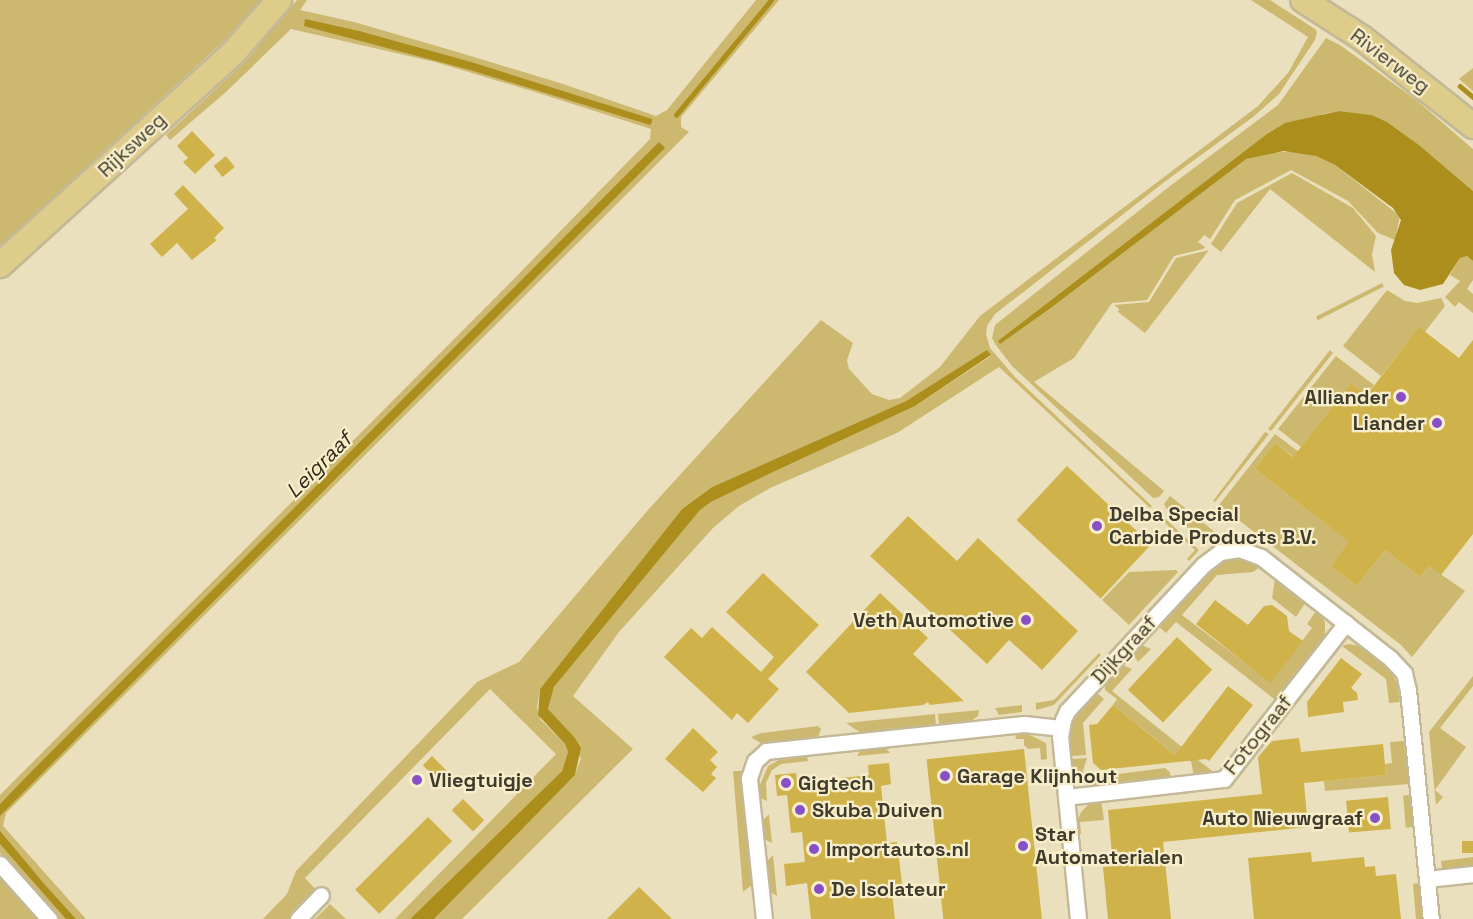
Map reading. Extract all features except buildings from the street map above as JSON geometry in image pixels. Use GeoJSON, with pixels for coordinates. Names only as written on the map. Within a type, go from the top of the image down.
{"type":"FeatureCollection","features":[{"type":"Feature","properties":{"kind":"main road","name":"Rijksweg"},"geometry":{"type":"LineString","coordinates":[[0,265],[225,60],[261,23],[279,0]]}},
{"type":"Feature","properties":{"kind":"main road","name":"Rivierweg"},"geometry":{"type":"LineString","coordinates":[[1303,0],[1362,38],[1473,126]]}},
{"type":"Feature","properties":{"kind":"street","name":"Dijkgraaf"},"geometry":{"type":"LineString","coordinates":[[1060,728],[1068,711],[1203,564],[1220,552],[1239,549],[1254,553],[1390,658],[1406,679],[1431,919]]}},
{"type":"Feature","properties":{"kind":"street","name":"Fotograaf"},"geometry":{"type":"LineString","coordinates":[[1066,797],[1224,779],[1346,623]]}},
{"type":"Feature","properties":{"kind":"street"},"geometry":{"type":"LineString","coordinates":[[764,919],[749,778],[755,761],[766,751],[1024,724],[1060,728],[1078,919]]}},
{"type":"Feature","properties":{"kind":"street"},"geometry":{"type":"LineString","coordinates":[[0,864],[49,919]]}},
{"type":"Feature","properties":{"kind":"street"},"geometry":{"type":"LineString","coordinates":[[1427,879],[1473,874]]}},
{"type":"Feature","properties":{"kind":"street"},"geometry":{"type":"LineString","coordinates":[[298,919],[321,895]]}},
{"type":"Feature","properties":{"kind":"shaded area"},"geometry":{"type":"Polygon","coordinates":[[[0,0],[261,0],[224,41],[0,246],[0,0]]]}},
{"type":"Feature","properties":{"kind":"shaded area"},"geometry":{"type":"Polygon","coordinates":[[[297,0],[307,0],[300,10],[354,22],[454,51],[563,84],[656,116],[667,110],[756,0],[779,0],[681,117],[681,127],[689,132],[6,813],[3,826],[86,919],[58,919],[0,853],[0,795],[507,286],[650,139],[651,129],[532,91],[435,62],[291,29],[226,92],[170,140],[166,135],[245,62],[297,0]]]}},
{"type":"Feature","properties":{"kind":"shaded area"},"geometry":{"type":"Polygon","coordinates":[[[1251,0],[1270,0],[1317,32],[1315,40],[1279,94],[1253,117],[1167,180],[995,314],[987,326],[986,334],[990,348],[1014,376],[1152,506],[1150,508],[999,367],[897,433],[770,488],[739,506],[713,528],[619,632],[573,696],[633,749],[462,919],[434,919],[575,775],[581,758],[548,709],[554,687],[700,510],[711,502],[915,406],[991,356],[987,351],[906,401],[712,487],[682,509],[540,689],[537,708],[541,720],[565,744],[568,752],[562,771],[410,919],[395,919],[556,754],[490,689],[305,878],[319,893],[293,919],[263,919],[287,894],[296,871],[477,682],[519,662],[648,510],[821,320],[853,343],[847,360],[849,369],[872,394],[889,400],[900,398],[940,367],[980,316],[1258,106],[1288,73],[1308,37],[1251,0]]]}},
{"type":"Feature","properties":{"kind":"shaded area"},"geometry":{"type":"Polygon","coordinates":[[[305,19],[359,31],[471,62],[652,119],[652,122],[650,125],[470,70],[304,26],[305,19]]]}},
{"type":"Feature","properties":{"kind":"shaded area"},"geometry":{"type":"Polygon","coordinates":[[[1326,38],[1340,45],[1415,99],[1473,149],[1473,191],[1419,145],[1387,122],[1372,115],[1339,111],[1323,114],[1270,153],[1297,151],[1316,156],[1335,165],[1400,216],[1395,240],[1378,233],[1348,201],[1291,170],[1235,200],[1210,239],[1204,235],[1198,242],[1205,247],[1203,249],[1174,256],[1147,300],[1112,303],[1074,358],[1034,382],[1164,491],[1159,497],[1153,498],[1012,366],[992,338],[995,325],[1170,186],[1278,105],[1326,38]]]}},
{"type":"Feature","properties":{"kind":"shaded area"},"geometry":{"type":"Polygon","coordinates":[[[1473,68],[1473,91],[1459,79],[1473,68]]]}},
{"type":"Feature","properties":{"kind":"shaded area"},"geometry":{"type":"Polygon","coordinates":[[[1339,111],[1372,115],[1387,122],[1419,145],[1473,191],[1473,261],[1467,256],[1460,258],[1443,284],[1420,290],[1404,285],[1394,273],[1391,250],[1401,220],[1393,208],[1335,165],[1316,156],[1284,151],[1246,159],[1000,344],[998,341],[1267,134],[1285,123],[1339,111]]]}},
{"type":"Feature","properties":{"kind":"shaded area"},"geometry":{"type":"Polygon","coordinates":[[[659,142],[665,148],[0,816],[0,804],[31,772],[659,142]]]}},
{"type":"Feature","properties":{"kind":"shaded area"},"geometry":{"type":"Polygon","coordinates":[[[1292,173],[1353,208],[1376,236],[1372,254],[1375,272],[1270,189],[1221,252],[1211,244],[1237,203],[1292,173]]]}},
{"type":"Feature","properties":{"kind":"shaded area"},"geometry":{"type":"Polygon","coordinates":[[[1209,250],[1145,333],[1118,312],[1119,309],[1114,305],[1149,302],[1176,258],[1209,250]]]}},
{"type":"Feature","properties":{"kind":"shaded area"},"geometry":{"type":"Polygon","coordinates":[[[1467,256],[1473,261],[1473,280],[1467,289],[1473,294],[1473,313],[1459,302],[1455,307],[1445,297],[1460,281],[1450,275],[1460,258],[1467,256]]]}},
{"type":"Feature","properties":{"kind":"shaded area"},"geometry":{"type":"Polygon","coordinates":[[[1382,283],[1384,287],[1318,320],[1316,317],[1382,283]]]}},
{"type":"Feature","properties":{"kind":"shaded area"},"geometry":{"type":"Polygon","coordinates":[[[1387,290],[1405,301],[1417,303],[1441,298],[1445,306],[1425,332],[1419,328],[1381,376],[1343,346],[1387,290]]]}},
{"type":"Feature","properties":{"kind":"shaded area"},"geometry":{"type":"Polygon","coordinates":[[[987,350],[991,355],[915,406],[711,502],[700,510],[554,687],[548,709],[575,738],[581,748],[575,775],[434,919],[410,919],[562,771],[568,752],[565,744],[538,715],[540,689],[682,509],[712,487],[906,401],[987,350]]]}},
{"type":"Feature","properties":{"kind":"shaded area"},"geometry":{"type":"Polygon","coordinates":[[[1330,350],[1333,353],[1271,431],[1268,429],[1330,350]]]}},
{"type":"Feature","properties":{"kind":"shaded area"},"geometry":{"type":"Polygon","coordinates":[[[1336,356],[1374,385],[1367,395],[1351,383],[1304,443],[1314,457],[1278,429],[1336,356]]]}},
{"type":"Feature","properties":{"kind":"shaded area"},"geometry":{"type":"Polygon","coordinates":[[[1265,432],[1269,434],[1215,502],[1213,501],[1265,432]]]}},
{"type":"Feature","properties":{"kind":"shaded area"},"geometry":{"type":"Polygon","coordinates":[[[1275,434],[1311,461],[1307,467],[1275,443],[1255,469],[1335,531],[1359,530],[1331,566],[1357,586],[1385,550],[1420,577],[1429,566],[1465,591],[1412,657],[1401,645],[1219,505],[1275,434]]]}},
{"type":"Feature","properties":{"kind":"shaded area"},"geometry":{"type":"Polygon","coordinates":[[[1170,496],[1218,535],[1205,544],[1166,508],[1164,504],[1170,496]]]}},
{"type":"Feature","properties":{"kind":"shaded area"},"geometry":{"type":"Polygon","coordinates":[[[1156,510],[1199,550],[1189,561],[1187,559],[1195,550],[1154,513],[1156,510]]]}},
{"type":"Feature","properties":{"kind":"shaded area"},"geometry":{"type":"Polygon","coordinates":[[[1238,557],[1245,558],[1260,567],[1253,572],[1217,575],[1182,615],[1270,682],[1312,628],[1307,624],[1316,611],[1321,615],[1325,622],[1325,640],[1278,702],[1176,622],[1166,633],[1158,626],[1216,564],[1238,557]]]}},
{"type":"Feature","properties":{"kind":"shaded area"},"geometry":{"type":"Polygon","coordinates":[[[1176,570],[1178,572],[1129,625],[1102,600],[1129,572],[1176,570]]]}},
{"type":"Feature","properties":{"kind":"shaded area"},"geometry":{"type":"Polygon","coordinates":[[[1275,579],[1306,602],[1296,617],[1272,598],[1275,579]]]}},
{"type":"Feature","properties":{"kind":"shaded area"},"geometry":{"type":"Polygon","coordinates":[[[1348,644],[1361,646],[1390,669],[1397,684],[1400,702],[1389,703],[1386,679],[1342,646],[1348,644]]]}},
{"type":"Feature","properties":{"kind":"shaded area"},"geometry":{"type":"Polygon","coordinates":[[[1141,645],[1151,649],[1138,662],[1133,654],[1141,645]]]}},
{"type":"Feature","properties":{"kind":"shaded area"},"geometry":{"type":"Polygon","coordinates":[[[1099,653],[1101,655],[1054,705],[1036,710],[1036,703],[1054,700],[1099,653]]]}},
{"type":"Feature","properties":{"kind":"shaded area"},"geometry":{"type":"Polygon","coordinates":[[[1122,665],[1132,669],[1112,691],[1217,775],[1194,777],[1191,761],[1183,761],[1113,705],[1117,699],[1105,690],[1105,684],[1122,665]]]}},
{"type":"Feature","properties":{"kind":"shaded area"},"geometry":{"type":"Polygon","coordinates":[[[1473,676],[1473,686],[1440,728],[1466,747],[1435,790],[1443,797],[1436,805],[1429,732],[1473,676]]]}},
{"type":"Feature","properties":{"kind":"shaded area"},"geometry":{"type":"Polygon","coordinates":[[[1096,692],[1104,699],[1083,723],[1086,755],[1071,756],[1070,725],[1096,692]]]}},
{"type":"Feature","properties":{"kind":"shaded area"},"geometry":{"type":"Polygon","coordinates":[[[1022,705],[1022,712],[999,715],[995,708],[1022,705]]]}},
{"type":"Feature","properties":{"kind":"shaded area"},"geometry":{"type":"Polygon","coordinates":[[[979,710],[978,716],[970,722],[939,725],[938,714],[979,710]]]}},
{"type":"Feature","properties":{"kind":"shaded area"},"geometry":{"type":"Polygon","coordinates":[[[935,714],[936,725],[861,733],[846,723],[935,714]]]}},
{"type":"Feature","properties":{"kind":"shaded area"},"geometry":{"type":"Polygon","coordinates":[[[818,726],[821,729],[818,737],[762,744],[751,737],[761,733],[818,726]]]}},
{"type":"Feature","properties":{"kind":"shaded area"},"geometry":{"type":"Polygon","coordinates":[[[1024,732],[1046,743],[1047,759],[1041,760],[1040,748],[1028,749],[1024,745],[1024,739],[1016,739],[1015,733],[1024,732]]]}},
{"type":"Feature","properties":{"kind":"shaded area"},"geometry":{"type":"Polygon","coordinates":[[[1404,741],[1409,784],[1325,791],[1324,781],[1386,775],[1385,764],[1392,763],[1390,742],[1404,741]]]}},
{"type":"Feature","properties":{"kind":"shaded area"},"geometry":{"type":"Polygon","coordinates":[[[884,746],[890,753],[857,756],[861,749],[884,746]]]}},
{"type":"Feature","properties":{"kind":"shaded area"},"geometry":{"type":"Polygon","coordinates":[[[807,755],[808,761],[781,764],[772,770],[766,783],[767,801],[760,798],[759,787],[768,766],[784,757],[807,755]]]}},
{"type":"Feature","properties":{"kind":"shaded area"},"geometry":{"type":"Polygon","coordinates":[[[1087,758],[1083,771],[1085,776],[1095,780],[1102,775],[1108,775],[1109,786],[1092,787],[1080,782],[1072,768],[1071,759],[1087,758]]]}},
{"type":"Feature","properties":{"kind":"shaded area"},"geometry":{"type":"Polygon","coordinates":[[[1165,768],[1170,772],[1171,780],[1112,785],[1111,775],[1165,768]]]}},
{"type":"Feature","properties":{"kind":"shaded area"},"geometry":{"type":"Polygon","coordinates":[[[733,771],[742,771],[753,884],[743,892],[733,771]]]}},
{"type":"Feature","properties":{"kind":"shaded area"},"geometry":{"type":"Polygon","coordinates":[[[1410,795],[1413,827],[1406,827],[1403,796],[1410,795]]]}},
{"type":"Feature","properties":{"kind":"shaded area"},"geometry":{"type":"Polygon","coordinates":[[[1101,800],[1104,820],[1080,822],[1081,834],[1078,834],[1077,821],[1081,812],[1089,804],[1101,800]]]}},
{"type":"Feature","properties":{"kind":"shaded area"},"geometry":{"type":"Polygon","coordinates":[[[769,814],[772,843],[764,839],[763,820],[769,814]]]}},
{"type":"Feature","properties":{"kind":"shaded area"},"geometry":{"type":"Polygon","coordinates":[[[0,831],[76,919],[66,919],[0,844],[0,831]]]}},
{"type":"Feature","properties":{"kind":"shaded area"},"geometry":{"type":"Polygon","coordinates":[[[773,855],[777,896],[770,892],[767,861],[773,855]]]}},
{"type":"Feature","properties":{"kind":"shaded area"},"geometry":{"type":"Polygon","coordinates":[[[1473,857],[1473,868],[1442,870],[1441,861],[1473,857]]]}},
{"type":"Feature","properties":{"kind":"shaded area"},"geometry":{"type":"Polygon","coordinates":[[[0,872],[42,919],[0,919],[0,872]]]}},
{"type":"Feature","properties":{"kind":"shaded area"},"geometry":{"type":"Polygon","coordinates":[[[1417,883],[1422,919],[1416,919],[1413,884],[1417,883]]]}},
{"type":"Feature","properties":{"kind":"shaded area"},"geometry":{"type":"Polygon","coordinates":[[[330,904],[346,919],[315,919],[330,904]]]}},
{"type":"Feature","properties":{"kind":"waterway"},"geometry":{"type":"LineString","coordinates":[[676,115],[771,0]]}},
{"type":"Feature","properties":{"kind":"waterway"},"geometry":{"type":"LineString","coordinates":[[1460,86],[1473,97]]}},
{"type":"Feature","properties":{"kind":"place","name":"Alliander"},"geometry":{"type":"Point","coordinates":[1401,397]}},
{"type":"Feature","properties":{"kind":"place","name":"Liander"},"geometry":{"type":"Point","coordinates":[1437,423]}},
{"type":"Feature","properties":{"kind":"place","name":"Delba Special Carbide Products B.V."},"geometry":{"type":"Point","coordinates":[1097,526]}},
{"type":"Feature","properties":{"kind":"place","name":"Veth Automotive"},"geometry":{"type":"Point","coordinates":[1026,620]}},
{"type":"Feature","properties":{"kind":"place","name":"Garage Klijnhout"},"geometry":{"type":"Point","coordinates":[945,776]}},
{"type":"Feature","properties":{"kind":"place","name":"Vliegtuigje"},"geometry":{"type":"Point","coordinates":[417,780]}},
{"type":"Feature","properties":{"kind":"place","name":"Gigtech"},"geometry":{"type":"Point","coordinates":[786,783]}},
{"type":"Feature","properties":{"kind":"place","name":"Skuba Duiven"},"geometry":{"type":"Point","coordinates":[800,810]}},
{"type":"Feature","properties":{"kind":"place","name":"Auto Nieuwgraaf"},"geometry":{"type":"Point","coordinates":[1375,818]}},
{"type":"Feature","properties":{"kind":"place","name":"Star Automaterialen"},"geometry":{"type":"Point","coordinates":[1023,846]}},
{"type":"Feature","properties":{"kind":"place","name":"Importautos.nl"},"geometry":{"type":"Point","coordinates":[814,849]}},
{"type":"Feature","properties":{"kind":"place","name":"De Isolateur"},"geometry":{"type":"Point","coordinates":[819,889]}},
{"type":"Feature","properties":{"kind":"water label","name":"Leigraaf"},"geometry":{"type":"Point","coordinates":[319,465]}}]}
